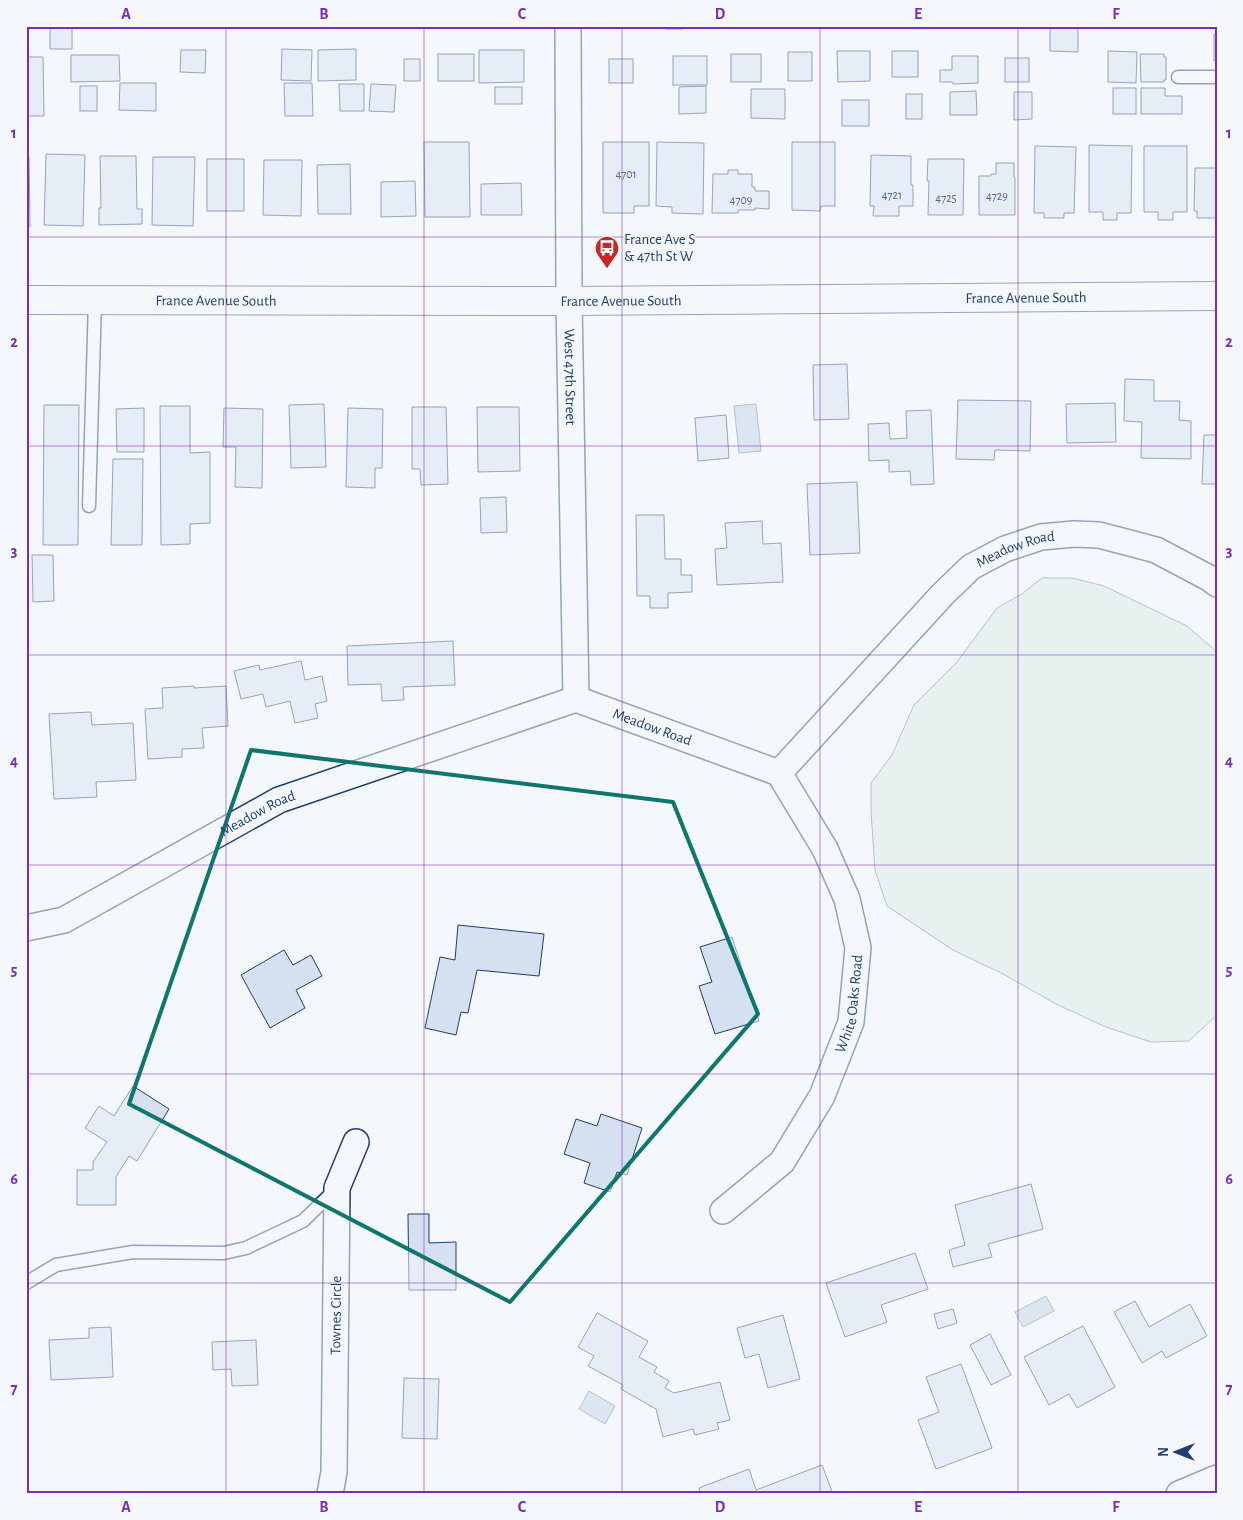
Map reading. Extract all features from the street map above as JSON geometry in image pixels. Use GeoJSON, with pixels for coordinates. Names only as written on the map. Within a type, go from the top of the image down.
{"type":"FeatureCollection","features":[{"type":"Feature","properties":{"kind":"main road","name":"France Avenue South"},"geometry":{"type":"LineString","coordinates":[[26,300],[569,301],[1217,296]]}},
{"type":"Feature","properties":{"kind":"street","name":"West 47th Street"},"geometry":{"type":"LineString","coordinates":[[568,26],[569,301],[576,699]]}},
{"type":"Feature","properties":{"kind":"street","name":"Meadow Road"},"geometry":{"type":"LineString","coordinates":[[26,928],[64,920],[279,800],[576,699],[779,773],[943,594],[971,567],[1005,549],[1041,537],[1074,534],[1099,535],[1156,550],[1217,584]]}},
{"type":"Feature","properties":{"kind":"street","name":"White Oaks Road"},"geometry":{"type":"LineString","coordinates":[[723,1212],[782,1162],[822,1096],[851,1022],[858,948],[847,899],[825,849],[779,773]]}},
{"type":"Feature","properties":{"kind":"street","name":"Townes Circle"},"geometry":{"type":"LineString","coordinates":[[330,1494],[334,1472],[337,1188],[356,1142]]}},
{"type":"Feature","properties":{"kind":"street"},"geometry":{"type":"LineString","coordinates":[[1179,1494],[1217,1478]]}},
{"type":"Feature","properties":{"kind":"lane"},"geometry":{"type":"LineString","coordinates":[[1178,77],[1217,77]]}},
{"type":"Feature","properties":{"kind":"lane"},"geometry":{"type":"LineString","coordinates":[[89,506],[95,300]]}},
{"type":"Feature","properties":{"kind":"lane"},"geometry":{"type":"LineString","coordinates":[[26,1283],[56,1265],[134,1252],[224,1253],[246,1248],[303,1221],[337,1188]]}},
{"type":"Feature","properties":{"kind":"highlighted area"},"geometry":{"type":"Polygon","coordinates":[[[251,750],[673,802],[758,1014],[510,1302],[129,1104],[251,750]]]}},
{"type":"Feature","properties":{"kind":"shaded area"},"geometry":{"type":"Polygon","coordinates":[[[1042,578],[1072,578],[1104,586],[1187,626],[1217,652],[1217,1015],[1189,1041],[1151,1042],[1106,1027],[1056,1004],[1003,974],[953,950],[887,906],[875,870],[871,783],[892,755],[914,705],[957,662],[997,608],[1022,594],[1042,578]]]}},
{"type":"Feature","properties":{"kind":"water"},"geometry":{"type":"Polygon","coordinates":[[[756,404],[761,451],[739,453],[734,406],[756,404]]]}},
{"type":"Feature","properties":{"kind":"water"},"geometry":{"type":"Polygon","coordinates":[[[1046,1296],[1054,1311],[1023,1327],[1015,1312],[1046,1296]]]}},
{"type":"Feature","properties":{"kind":"water"},"geometry":{"type":"Polygon","coordinates":[[[589,1391],[615,1406],[605,1424],[579,1409],[589,1391]]]}},
{"type":"Feature","properties":{"kind":"building"},"geometry":{"type":"Polygon","coordinates":[[[50,26],[83,27],[72,27],[72,49],[50,49],[50,26]]]}},
{"type":"Feature","properties":{"kind":"building"},"geometry":{"type":"Polygon","coordinates":[[[666,26],[682,26],[682,29],[666,29],[666,26]]]}},
{"type":"Feature","properties":{"kind":"building"},"geometry":{"type":"Polygon","coordinates":[[[1050,26],[1078,26],[1078,52],[1050,51],[1050,26]]]}},
{"type":"Feature","properties":{"kind":"building"},"geometry":{"type":"Polygon","coordinates":[[[1214,34],[1217,34],[1217,60],[1214,61],[1214,34]]]}},
{"type":"Feature","properties":{"kind":"building"},"geometry":{"type":"Polygon","coordinates":[[[282,49],[312,50],[311,81],[281,80],[282,49]]]}},
{"type":"Feature","properties":{"kind":"building"},"geometry":{"type":"Polygon","coordinates":[[[356,49],[356,80],[318,81],[318,50],[356,49]]]}},
{"type":"Feature","properties":{"kind":"building"},"geometry":{"type":"Polygon","coordinates":[[[181,50],[206,50],[205,73],[180,72],[181,50]]]}},
{"type":"Feature","properties":{"kind":"building"},"geometry":{"type":"Polygon","coordinates":[[[479,50],[524,50],[524,82],[479,83],[479,50]]]}},
{"type":"Feature","properties":{"kind":"building"},"geometry":{"type":"Polygon","coordinates":[[[837,51],[870,51],[870,81],[838,82],[837,51]]]}},
{"type":"Feature","properties":{"kind":"building"},"geometry":{"type":"Polygon","coordinates":[[[892,51],[918,51],[918,77],[892,77],[892,51]]]}},
{"type":"Feature","properties":{"kind":"building"},"geometry":{"type":"Polygon","coordinates":[[[1108,51],[1137,52],[1136,83],[1108,82],[1108,51]]]}},
{"type":"Feature","properties":{"kind":"building"},"geometry":{"type":"Polygon","coordinates":[[[788,52],[812,52],[812,81],[788,81],[788,52]]]}},
{"type":"Feature","properties":{"kind":"building"},"geometry":{"type":"Polygon","coordinates":[[[438,54],[474,54],[474,81],[438,81],[438,54]]]}},
{"type":"Feature","properties":{"kind":"building"},"geometry":{"type":"Polygon","coordinates":[[[731,54],[761,54],[761,82],[731,82],[731,54]]]}},
{"type":"Feature","properties":{"kind":"building"},"geometry":{"type":"Polygon","coordinates":[[[1140,54],[1164,54],[1164,57],[1166,57],[1166,80],[1164,82],[1141,82],[1140,54]]]}},
{"type":"Feature","properties":{"kind":"building"},"geometry":{"type":"Polygon","coordinates":[[[71,55],[119,55],[120,81],[71,82],[71,55]]]}},
{"type":"Feature","properties":{"kind":"building"},"geometry":{"type":"Polygon","coordinates":[[[673,56],[707,56],[707,85],[673,85],[673,56]]]}},
{"type":"Feature","properties":{"kind":"building"},"geometry":{"type":"Polygon","coordinates":[[[952,56],[978,56],[978,83],[953,84],[952,82],[940,82],[940,70],[952,70],[952,56]]]}},
{"type":"Feature","properties":{"kind":"building"},"geometry":{"type":"Polygon","coordinates":[[[26,57],[43,57],[44,116],[26,116],[26,57]]]}},
{"type":"Feature","properties":{"kind":"building"},"geometry":{"type":"Polygon","coordinates":[[[1005,58],[1029,58],[1029,82],[1005,82],[1005,58]]]}},
{"type":"Feature","properties":{"kind":"building"},"geometry":{"type":"Polygon","coordinates":[[[404,59],[420,59],[420,81],[404,81],[404,59]]]}},
{"type":"Feature","properties":{"kind":"building"},"geometry":{"type":"Polygon","coordinates":[[[609,59],[633,59],[633,83],[609,83],[609,59]]]}},
{"type":"Feature","properties":{"kind":"building"},"geometry":{"type":"Polygon","coordinates":[[[120,83],[156,83],[156,111],[119,110],[120,83]]]}},
{"type":"Feature","properties":{"kind":"building"},"geometry":{"type":"Polygon","coordinates":[[[284,83],[312,83],[313,116],[285,116],[284,83]]]}},
{"type":"Feature","properties":{"kind":"building"},"geometry":{"type":"Polygon","coordinates":[[[339,84],[364,84],[364,111],[340,111],[339,84]]]}},
{"type":"Feature","properties":{"kind":"building"},"geometry":{"type":"Polygon","coordinates":[[[371,84],[396,85],[394,112],[369,111],[371,84]]]}},
{"type":"Feature","properties":{"kind":"building"},"geometry":{"type":"Polygon","coordinates":[[[80,86],[97,86],[97,111],[80,111],[80,86]]]}},
{"type":"Feature","properties":{"kind":"building"},"geometry":{"type":"Polygon","coordinates":[[[706,86],[706,113],[679,114],[679,87],[706,86]]]}},
{"type":"Feature","properties":{"kind":"building"},"geometry":{"type":"Polygon","coordinates":[[[495,87],[522,87],[522,104],[495,104],[495,87]]]}},
{"type":"Feature","properties":{"kind":"building"},"geometry":{"type":"Polygon","coordinates":[[[1113,88],[1136,88],[1136,114],[1113,114],[1113,88]]]}},
{"type":"Feature","properties":{"kind":"building"},"geometry":{"type":"Polygon","coordinates":[[[1141,88],[1165,88],[1165,96],[1182,96],[1182,114],[1141,114],[1141,88]]]}},
{"type":"Feature","properties":{"kind":"building"},"geometry":{"type":"Polygon","coordinates":[[[751,89],[785,89],[785,119],[751,118],[751,89]]]}},
{"type":"Feature","properties":{"kind":"building"},"geometry":{"type":"Polygon","coordinates":[[[976,91],[977,115],[950,115],[950,92],[976,91]]]}},
{"type":"Feature","properties":{"kind":"building"},"geometry":{"type":"Polygon","coordinates":[[[1014,92],[1032,92],[1032,119],[1014,120],[1014,92]]]}},
{"type":"Feature","properties":{"kind":"building"},"geometry":{"type":"Polygon","coordinates":[[[906,94],[922,94],[922,119],[906,119],[906,94]]]}},
{"type":"Feature","properties":{"kind":"building"},"geometry":{"type":"Polygon","coordinates":[[[842,100],[869,100],[869,126],[842,126],[842,100]]]}},
{"type":"Feature","properties":{"kind":"building"},"geometry":{"type":"Polygon","coordinates":[[[424,142],[469,142],[470,217],[425,217],[424,142]]]}},
{"type":"Feature","properties":{"kind":"building"},"geometry":{"type":"Polygon","coordinates":[[[603,142],[649,142],[649,206],[634,206],[634,213],[603,213],[603,142]]]}},
{"type":"Feature","properties":{"kind":"building"},"geometry":{"type":"Polygon","coordinates":[[[657,142],[704,143],[703,214],[672,213],[672,207],[656,206],[657,142]]]}},
{"type":"Feature","properties":{"kind":"building"},"geometry":{"type":"Polygon","coordinates":[[[792,142],[835,142],[835,206],[821,206],[820,211],[792,210],[792,142]]]}},
{"type":"Feature","properties":{"kind":"building"},"geometry":{"type":"Polygon","coordinates":[[[1089,145],[1132,146],[1131,213],[1117,213],[1117,220],[1103,220],[1103,212],[1089,212],[1089,145]]]}},
{"type":"Feature","properties":{"kind":"building"},"geometry":{"type":"Polygon","coordinates":[[[1035,146],[1076,147],[1074,213],[1064,213],[1064,218],[1044,218],[1044,213],[1034,213],[1035,146]]]}},
{"type":"Feature","properties":{"kind":"building"},"geometry":{"type":"Polygon","coordinates":[[[1144,146],[1187,146],[1187,212],[1173,212],[1173,220],[1158,220],[1158,212],[1144,212],[1144,146]]]}},
{"type":"Feature","properties":{"kind":"building"},"geometry":{"type":"Polygon","coordinates":[[[46,154],[85,155],[83,226],[44,225],[46,154]]]}},
{"type":"Feature","properties":{"kind":"building"},"geometry":{"type":"Polygon","coordinates":[[[871,155],[911,156],[913,206],[899,206],[899,216],[873,216],[874,206],[870,206],[871,155]]]}},
{"type":"Feature","properties":{"kind":"building"},"geometry":{"type":"Polygon","coordinates":[[[100,156],[136,156],[137,209],[142,209],[142,224],[99,225],[99,208],[101,208],[100,156]]]}},
{"type":"Feature","properties":{"kind":"building"},"geometry":{"type":"Polygon","coordinates":[[[29,157],[30,227],[26,227],[26,158],[29,157]]]}},
{"type":"Feature","properties":{"kind":"building"},"geometry":{"type":"Polygon","coordinates":[[[153,157],[195,157],[193,226],[152,225],[153,157]]]}},
{"type":"Feature","properties":{"kind":"building"},"geometry":{"type":"Polygon","coordinates":[[[207,159],[244,159],[244,211],[207,211],[207,159]]]}},
{"type":"Feature","properties":{"kind":"building"},"geometry":{"type":"Polygon","coordinates":[[[928,159],[964,159],[963,215],[928,215],[928,159]]]}},
{"type":"Feature","properties":{"kind":"building"},"geometry":{"type":"Polygon","coordinates":[[[264,160],[302,160],[301,216],[263,215],[264,160]]]}},
{"type":"Feature","properties":{"kind":"building"},"geometry":{"type":"Polygon","coordinates":[[[996,163],[1014,163],[1015,215],[979,215],[979,176],[996,174],[996,163]]]}},
{"type":"Feature","properties":{"kind":"building"},"geometry":{"type":"Polygon","coordinates":[[[350,164],[351,214],[318,214],[317,165],[350,164]]]}},
{"type":"Feature","properties":{"kind":"building"},"geometry":{"type":"Polygon","coordinates":[[[1195,168],[1217,168],[1217,218],[1197,218],[1197,211],[1194,211],[1195,168]]]}},
{"type":"Feature","properties":{"kind":"building"},"geometry":{"type":"Polygon","coordinates":[[[728,170],[738,170],[738,174],[752,174],[752,187],[755,187],[755,191],[769,191],[769,209],[755,208],[755,210],[738,210],[738,213],[712,213],[713,174],[728,174],[728,170]]]}},
{"type":"Feature","properties":{"kind":"building"},"geometry":{"type":"Polygon","coordinates":[[[415,181],[416,216],[381,217],[381,182],[415,181]]]}},
{"type":"Feature","properties":{"kind":"building"},"geometry":{"type":"Polygon","coordinates":[[[521,183],[522,215],[481,215],[481,184],[521,183]]]}},
{"type":"Feature","properties":{"kind":"building"},"geometry":{"type":"Polygon","coordinates":[[[847,364],[849,419],[814,420],[813,365],[847,364]]]}},
{"type":"Feature","properties":{"kind":"building"},"geometry":{"type":"Polygon","coordinates":[[[1125,379],[1154,380],[1154,401],[1180,401],[1179,420],[1191,421],[1191,459],[1141,458],[1142,422],[1124,421],[1125,379]]]}},
{"type":"Feature","properties":{"kind":"building"},"geometry":{"type":"Polygon","coordinates":[[[958,400],[1031,401],[1030,451],[995,450],[994,460],[956,459],[958,400]]]}},
{"type":"Feature","properties":{"kind":"building"},"geometry":{"type":"Polygon","coordinates":[[[1115,403],[1116,442],[1067,443],[1066,404],[1115,403]]]}},
{"type":"Feature","properties":{"kind":"building"},"geometry":{"type":"Polygon","coordinates":[[[324,404],[326,467],[291,468],[289,405],[324,404]]]}},
{"type":"Feature","properties":{"kind":"building"},"geometry":{"type":"Polygon","coordinates":[[[44,405],[79,405],[78,545],[43,545],[44,405]]]}},
{"type":"Feature","properties":{"kind":"building"},"geometry":{"type":"Polygon","coordinates":[[[160,406],[190,406],[190,453],[210,452],[210,523],[190,524],[190,544],[161,545],[160,406]]]}},
{"type":"Feature","properties":{"kind":"building"},"geometry":{"type":"Polygon","coordinates":[[[412,407],[446,407],[448,484],[421,485],[420,469],[412,469],[412,407]]]}},
{"type":"Feature","properties":{"kind":"building"},"geometry":{"type":"Polygon","coordinates":[[[477,407],[519,407],[520,471],[478,472],[477,407]]]}},
{"type":"Feature","properties":{"kind":"building"},"geometry":{"type":"Polygon","coordinates":[[[144,408],[144,452],[117,452],[116,409],[144,408]]]}},
{"type":"Feature","properties":{"kind":"building"},"geometry":{"type":"Polygon","coordinates":[[[224,408],[263,409],[262,488],[235,487],[236,447],[223,447],[224,408]]]}},
{"type":"Feature","properties":{"kind":"building"},"geometry":{"type":"Polygon","coordinates":[[[348,408],[383,409],[382,468],[375,468],[375,488],[346,487],[348,408]]]}},
{"type":"Feature","properties":{"kind":"building"},"geometry":{"type":"Polygon","coordinates":[[[931,410],[934,484],[911,485],[910,471],[889,472],[889,460],[869,461],[868,424],[889,423],[890,439],[907,438],[906,411],[931,410]]]}},
{"type":"Feature","properties":{"kind":"building"},"geometry":{"type":"Polygon","coordinates":[[[726,415],[729,458],[698,461],[695,418],[726,415]]]}},
{"type":"Feature","properties":{"kind":"building"},"geometry":{"type":"Polygon","coordinates":[[[1204,435],[1217,435],[1217,484],[1202,484],[1204,435]]]}},
{"type":"Feature","properties":{"kind":"building"},"geometry":{"type":"Polygon","coordinates":[[[113,459],[143,459],[142,545],[111,545],[113,459]]]}},
{"type":"Feature","properties":{"kind":"building"},"geometry":{"type":"Polygon","coordinates":[[[857,482],[860,553],[810,555],[807,484],[857,482]]]}},
{"type":"Feature","properties":{"kind":"building"},"geometry":{"type":"Polygon","coordinates":[[[506,497],[507,532],[481,533],[480,498],[506,497]]]}},
{"type":"Feature","properties":{"kind":"building"},"geometry":{"type":"Polygon","coordinates":[[[636,515],[664,515],[665,559],[681,559],[681,575],[692,575],[692,592],[668,593],[668,608],[650,608],[650,596],[637,596],[636,515]]]}},
{"type":"Feature","properties":{"kind":"building"},"geometry":{"type":"Polygon","coordinates":[[[762,521],[763,544],[781,543],[783,582],[717,585],[715,549],[727,548],[725,523],[762,521]]]}},
{"type":"Feature","properties":{"kind":"building"},"geometry":{"type":"Polygon","coordinates":[[[32,555],[53,555],[54,601],[33,602],[32,555]]]}},
{"type":"Feature","properties":{"kind":"building"},"geometry":{"type":"Polygon","coordinates":[[[453,641],[455,685],[403,687],[404,700],[382,701],[381,684],[348,685],[347,646],[453,641]]]}},
{"type":"Feature","properties":{"kind":"building"},"geometry":{"type":"Polygon","coordinates":[[[301,661],[305,680],[322,676],[327,701],[315,704],[318,718],[295,723],[290,701],[266,707],[263,694],[241,699],[234,671],[259,665],[260,670],[301,661]]]}},
{"type":"Feature","properties":{"kind":"building"},"geometry":{"type":"Polygon","coordinates":[[[194,686],[194,688],[226,686],[228,726],[202,728],[204,748],[182,749],[182,757],[148,759],[145,709],[163,708],[162,688],[194,686]]]}},
{"type":"Feature","properties":{"kind":"building"},"geometry":{"type":"Polygon","coordinates":[[[91,712],[92,725],[133,723],[136,780],[96,782],[97,797],[54,799],[49,714],[91,712]]]}},
{"type":"Feature","properties":{"kind":"building"},"geometry":{"type":"Polygon","coordinates":[[[458,925],[544,934],[539,976],[477,970],[468,1013],[461,1012],[456,1035],[425,1028],[440,957],[455,960],[458,925]]]}},
{"type":"Feature","properties":{"kind":"building"},"geometry":{"type":"Polygon","coordinates":[[[732,937],[759,1021],[715,1034],[699,986],[712,982],[700,947],[732,937]]]}},
{"type":"Feature","properties":{"kind":"building"},"geometry":{"type":"Polygon","coordinates":[[[284,950],[293,965],[311,955],[322,976],[296,990],[305,1008],[270,1028],[241,975],[284,950]]]}},
{"type":"Feature","properties":{"kind":"building"},"geometry":{"type":"Polygon","coordinates":[[[133,1086],[169,1109],[137,1161],[129,1156],[116,1177],[116,1205],[77,1205],[77,1170],[93,1170],[93,1162],[107,1142],[85,1128],[99,1106],[114,1116],[133,1086]]]}},
{"type":"Feature","properties":{"kind":"building"},"geometry":{"type":"Polygon","coordinates":[[[601,1114],[642,1128],[627,1175],[617,1172],[610,1192],[584,1183],[590,1163],[564,1154],[576,1119],[597,1126],[601,1114]]]}},
{"type":"Feature","properties":{"kind":"building"},"geometry":{"type":"Polygon","coordinates":[[[1031,1184],[1043,1229],[988,1244],[992,1257],[953,1267],[949,1250],[965,1245],[955,1205],[1031,1184]]]}},
{"type":"Feature","properties":{"kind":"building"},"geometry":{"type":"Polygon","coordinates":[[[408,1214],[429,1214],[429,1243],[456,1242],[456,1290],[409,1290],[408,1214]]]}},
{"type":"Feature","properties":{"kind":"building"},"geometry":{"type":"Polygon","coordinates":[[[915,1253],[928,1289],[881,1305],[887,1322],[845,1337],[826,1283],[915,1253]]]}},
{"type":"Feature","properties":{"kind":"building"},"geometry":{"type":"Polygon","coordinates":[[[1135,1301],[1149,1327],[1190,1304],[1207,1336],[1166,1358],[1162,1351],[1142,1363],[1114,1312],[1135,1301]]]}},
{"type":"Feature","properties":{"kind":"building"},"geometry":{"type":"Polygon","coordinates":[[[953,1309],[957,1323],[938,1329],[934,1314],[953,1309]]]}},
{"type":"Feature","properties":{"kind":"building"},"geometry":{"type":"Polygon","coordinates":[[[597,1313],[648,1341],[639,1357],[657,1367],[654,1372],[669,1381],[665,1388],[674,1393],[720,1382],[730,1420],[717,1423],[719,1429],[695,1435],[693,1429],[663,1437],[656,1409],[621,1389],[623,1385],[588,1366],[594,1356],[578,1347],[597,1313]]]}},
{"type":"Feature","properties":{"kind":"building"},"geometry":{"type":"Polygon","coordinates":[[[783,1315],[800,1379],[768,1388],[759,1354],[745,1358],[737,1328],[783,1315]]]}},
{"type":"Feature","properties":{"kind":"building"},"geometry":{"type":"Polygon","coordinates":[[[1083,1326],[1115,1387],[1077,1408],[1069,1394],[1049,1405],[1024,1357],[1083,1326]]]}},
{"type":"Feature","properties":{"kind":"building"},"geometry":{"type":"Polygon","coordinates":[[[111,1327],[113,1377],[51,1380],[49,1340],[89,1338],[89,1328],[111,1327]]]}},
{"type":"Feature","properties":{"kind":"building"},"geometry":{"type":"Polygon","coordinates":[[[990,1334],[1011,1375],[991,1385],[970,1345],[990,1334]]]}},
{"type":"Feature","properties":{"kind":"building"},"geometry":{"type":"Polygon","coordinates":[[[256,1340],[258,1385],[232,1386],[231,1369],[213,1370],[212,1342],[256,1340]]]}},
{"type":"Feature","properties":{"kind":"building"},"geometry":{"type":"Polygon","coordinates":[[[961,1364],[992,1448],[936,1469],[918,1420],[939,1412],[926,1377],[961,1364]]]}},
{"type":"Feature","properties":{"kind":"building"},"geometry":{"type":"Polygon","coordinates":[[[404,1378],[439,1379],[437,1439],[402,1438],[404,1378]]]}},
{"type":"Feature","properties":{"kind":"building"},"geometry":{"type":"Polygon","coordinates":[[[822,1465],[833,1494],[701,1494],[699,1488],[749,1469],[756,1490],[822,1465]]]}},
{"type":"Feature","properties":{"kind":"place","name":"France Ave S & 47th St W"},"geometry":{"type":"Point","coordinates":[607,269]}}]}
